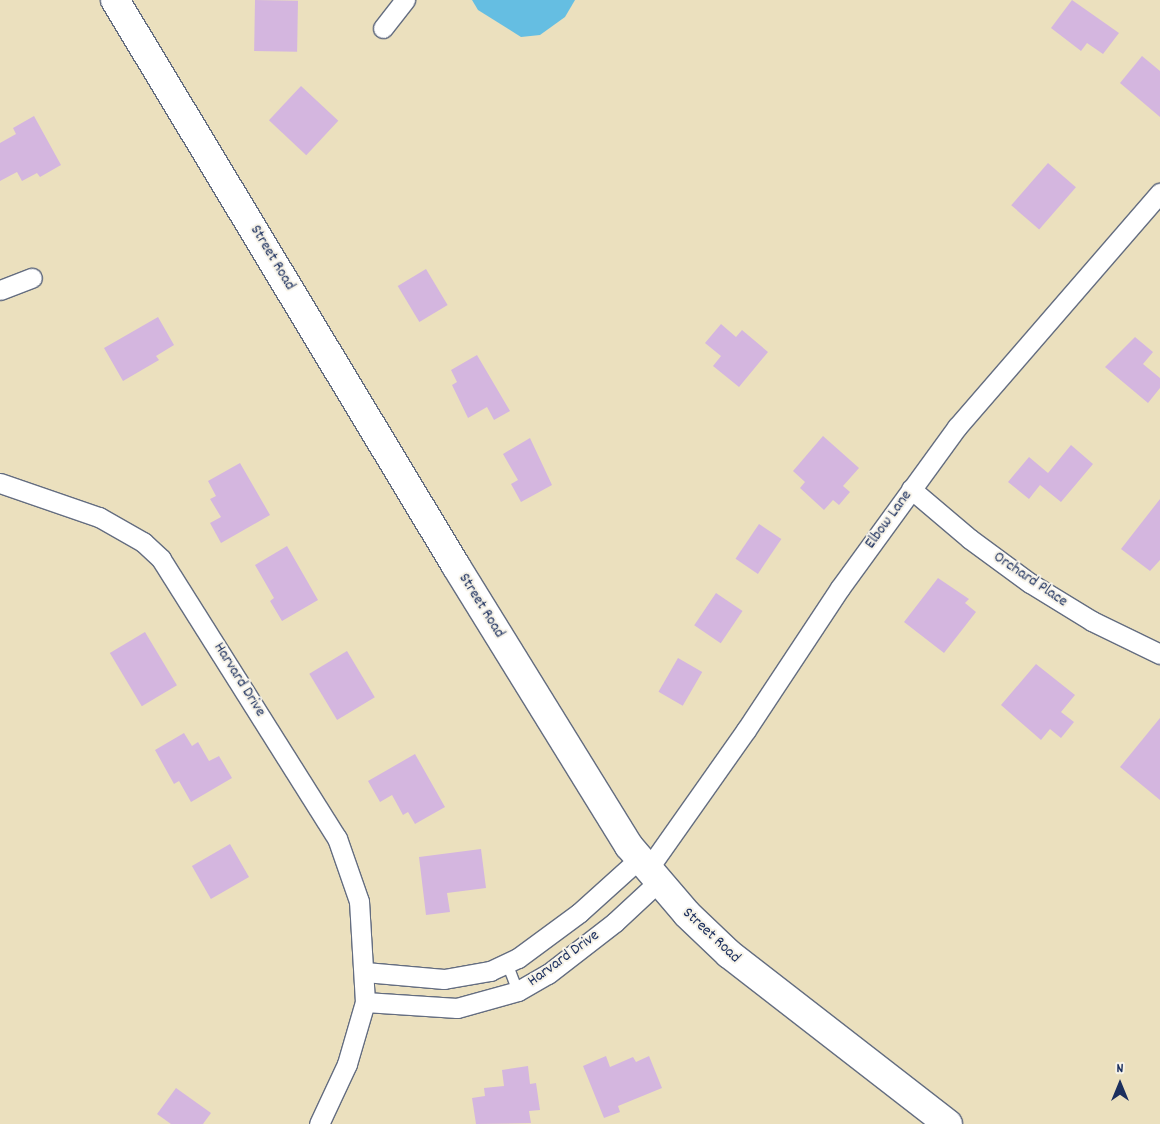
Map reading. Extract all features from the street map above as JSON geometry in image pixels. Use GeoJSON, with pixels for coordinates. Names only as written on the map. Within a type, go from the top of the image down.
{"type":"FeatureCollection","features":[{"type":"Feature","properties":{"kind":"main road","name":"Street Road"},"geometry":{"type":"LineString","coordinates":[[115,0],[456,566],[648,870],[728,954],[948,1124]]}},
{"type":"Feature","properties":{"kind":"street"},"geometry":{"type":"LineString","coordinates":[[383,28],[405,0]]}},
{"type":"Feature","properties":{"kind":"street","name":"Elbow Lane"},"geometry":{"type":"LineString","coordinates":[[648,870],[911,490],[963,420],[1160,193]]}},
{"type":"Feature","properties":{"kind":"street"},"geometry":{"type":"LineString","coordinates":[[0,290],[32,278]]}},
{"type":"Feature","properties":{"kind":"street","name":"Harvard Drive"},"geometry":{"type":"LineString","coordinates":[[0,483],[98,517],[122,528],[143,542],[170,568],[337,838],[359,901],[365,972],[365,1002],[348,1064],[319,1124]]}},
{"type":"Feature","properties":{"kind":"street","name":"Orchard Place"},"geometry":{"type":"LineString","coordinates":[[911,490],[970,539],[1030,583],[1092,621],[1160,654]]}},
{"type":"Feature","properties":{"kind":"street","name":"Harvard Drive"},"geometry":{"type":"LineString","coordinates":[[365,972],[444,979],[490,971],[507,963],[579,913],[648,870]]}},
{"type":"Feature","properties":{"kind":"street","name":"Harvard Drive"},"geometry":{"type":"LineString","coordinates":[[365,1002],[457,1008],[518,991],[548,974],[615,922],[648,870]]}},
{"type":"Feature","properties":{"kind":"lane"},"geometry":{"type":"LineString","coordinates":[[507,963],[518,991]]}},
{"type":"Feature","properties":{"kind":"water"},"geometry":{"type":"Polygon","coordinates":[[[472,0],[575,0],[565,17],[540,35],[521,37],[478,10],[472,0]]]}},
{"type":"Feature","properties":{"kind":"building"},"geometry":{"type":"Polygon","coordinates":[[[255,0],[298,1],[297,52],[254,51],[255,0]]]}},
{"type":"Feature","properties":{"kind":"building"},"geometry":{"type":"Polygon","coordinates":[[[1072,0],[1119,33],[1103,54],[1087,43],[1081,51],[1051,28],[1072,0]]]}},
{"type":"Feature","properties":{"kind":"building"},"geometry":{"type":"Polygon","coordinates":[[[1142,56],[1160,71],[1160,117],[1120,83],[1142,56]]]}},
{"type":"Feature","properties":{"kind":"building"},"geometry":{"type":"Polygon","coordinates":[[[301,86],[338,121],[306,155],[269,120],[301,86]]]}},
{"type":"Feature","properties":{"kind":"building"},"geometry":{"type":"Polygon","coordinates":[[[34,116],[61,165],[40,177],[37,173],[22,181],[17,172],[0,181],[0,143],[16,134],[13,128],[34,116]]]}},
{"type":"Feature","properties":{"kind":"building"},"geometry":{"type":"Polygon","coordinates":[[[1048,163],[1076,187],[1039,230],[1011,205],[1048,163]]]}},
{"type":"Feature","properties":{"kind":"building"},"geometry":{"type":"Polygon","coordinates":[[[426,269],[448,305],[419,322],[398,286],[426,269]]]}},
{"type":"Feature","properties":{"kind":"building"},"geometry":{"type":"Polygon","coordinates":[[[158,317],[174,345],[156,356],[159,360],[123,381],[104,348],[158,317]]]}},
{"type":"Feature","properties":{"kind":"building"},"geometry":{"type":"Polygon","coordinates":[[[721,324],[736,337],[742,330],[768,352],[739,387],[713,366],[721,356],[705,343],[721,324]]]}},
{"type":"Feature","properties":{"kind":"building"},"geometry":{"type":"Polygon","coordinates":[[[1135,337],[1153,352],[1143,364],[1160,378],[1160,388],[1148,403],[1105,367],[1135,337]]]}},
{"type":"Feature","properties":{"kind":"building"},"geometry":{"type":"Polygon","coordinates":[[[477,355],[510,411],[494,420],[487,407],[468,418],[452,385],[457,382],[451,370],[477,355]]]}},
{"type":"Feature","properties":{"kind":"building"},"geometry":{"type":"Polygon","coordinates":[[[823,436],[859,468],[843,486],[850,492],[839,505],[833,500],[824,510],[800,488],[805,482],[793,471],[823,436]]]}},
{"type":"Feature","properties":{"kind":"building"},"geometry":{"type":"Polygon","coordinates":[[[530,438],[552,485],[521,502],[511,484],[518,480],[503,454],[530,438]]]}},
{"type":"Feature","properties":{"kind":"building"},"geometry":{"type":"Polygon","coordinates":[[[1071,445],[1093,464],[1061,502],[1040,485],[1029,499],[1008,482],[1029,457],[1048,473],[1071,445]]]}},
{"type":"Feature","properties":{"kind":"building"},"geometry":{"type":"Polygon","coordinates":[[[240,463],[270,515],[221,543],[210,523],[221,517],[210,499],[216,496],[208,481],[240,463]]]}},
{"type":"Feature","properties":{"kind":"building"},"geometry":{"type":"Polygon","coordinates":[[[1160,499],[1160,560],[1150,571],[1121,549],[1160,499]]]}},
{"type":"Feature","properties":{"kind":"building"},"geometry":{"type":"Polygon","coordinates":[[[759,524],[781,539],[758,574],[736,559],[759,524]]]}},
{"type":"Feature","properties":{"kind":"building"},"geometry":{"type":"Polygon","coordinates":[[[287,546],[318,600],[282,621],[270,601],[274,598],[255,565],[287,546]]]}},
{"type":"Feature","properties":{"kind":"building"},"geometry":{"type":"Polygon","coordinates":[[[938,578],[969,599],[965,603],[976,612],[944,653],[904,622],[938,578]]]}},
{"type":"Feature","properties":{"kind":"building"},"geometry":{"type":"Polygon","coordinates":[[[716,593],[743,611],[721,643],[694,625],[716,593]]]}},
{"type":"Feature","properties":{"kind":"building"},"geometry":{"type":"Polygon","coordinates":[[[145,632],[177,685],[142,706],[110,653],[145,632]]]}},
{"type":"Feature","properties":{"kind":"building"},"geometry":{"type":"Polygon","coordinates":[[[347,651],[375,697],[337,720],[309,674],[347,651]]]}},
{"type":"Feature","properties":{"kind":"building"},"geometry":{"type":"Polygon","coordinates":[[[678,658],[702,672],[683,706],[658,692],[678,658]]]}},
{"type":"Feature","properties":{"kind":"building"},"geometry":{"type":"Polygon","coordinates":[[[1036,664],[1075,695],[1061,712],[1074,722],[1061,738],[1050,729],[1041,740],[1001,705],[1036,664]]]}},
{"type":"Feature","properties":{"kind":"building"},"geometry":{"type":"Polygon","coordinates":[[[1160,718],[1160,800],[1120,767],[1160,718]]]}},
{"type":"Feature","properties":{"kind":"building"},"geometry":{"type":"Polygon","coordinates":[[[184,733],[192,746],[198,742],[209,761],[219,756],[232,778],[191,802],[179,781],[174,784],[155,750],[184,733]]]}},
{"type":"Feature","properties":{"kind":"building"},"geometry":{"type":"Polygon","coordinates":[[[415,754],[445,807],[415,824],[408,812],[403,815],[392,795],[380,802],[368,781],[415,754]]]}},
{"type":"Feature","properties":{"kind":"building"},"geometry":{"type":"Polygon","coordinates":[[[230,844],[249,877],[211,899],[192,866],[230,844]]]}},
{"type":"Feature","properties":{"kind":"building"},"geometry":{"type":"Polygon","coordinates":[[[481,849],[486,888],[447,893],[450,912],[426,915],[419,857],[481,849]]]}},
{"type":"Feature","properties":{"kind":"building"},"geometry":{"type":"Polygon","coordinates":[[[606,1056],[610,1067],[633,1057],[636,1062],[649,1056],[662,1088],[618,1106],[620,1112],[604,1118],[583,1066],[606,1056]]]}},
{"type":"Feature","properties":{"kind":"building"},"geometry":{"type":"Polygon","coordinates":[[[528,1066],[530,1084],[536,1083],[540,1110],[529,1111],[531,1123],[476,1124],[472,1098],[485,1096],[484,1088],[504,1086],[502,1070],[528,1066]]]}},
{"type":"Feature","properties":{"kind":"building"},"geometry":{"type":"Polygon","coordinates":[[[176,1088],[211,1113],[203,1124],[171,1124],[157,1114],[176,1088]]]}}]}
